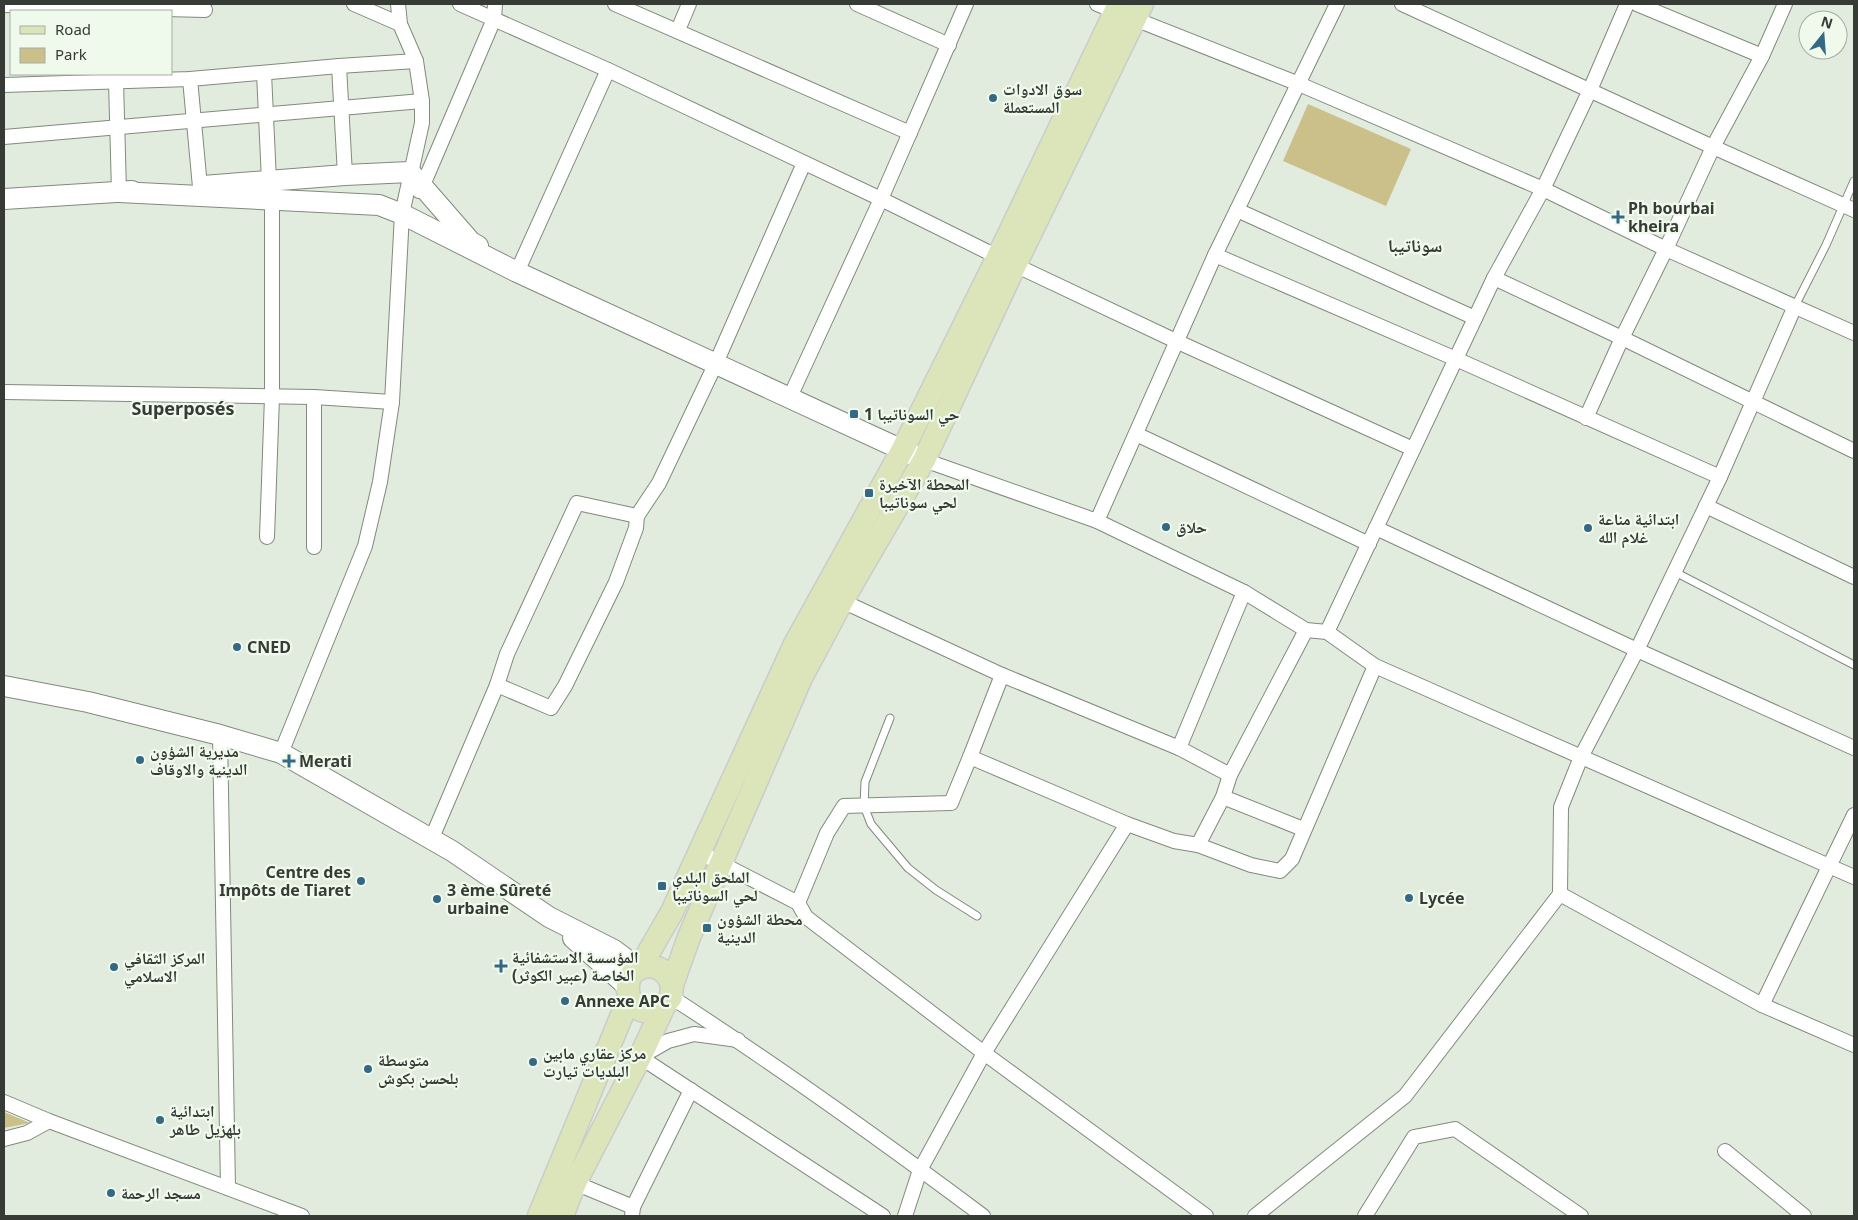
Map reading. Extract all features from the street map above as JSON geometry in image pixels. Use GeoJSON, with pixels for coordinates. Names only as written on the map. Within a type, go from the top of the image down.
{"type":"FeatureCollection","features":[{"type":"Feature","properties":{"kind":"main road"},"geometry":{"type":"LineString","coordinates":[[562,1216],[575,1183],[669,996],[690,937],[801,678],[842,601],[899,506],[924,460],[1007,261],[1122,9]]}},
{"type":"Feature","properties":{"kind":"main road"},"geometry":{"type":"LineString","coordinates":[[538,1216],[632,984],[650,948],[672,912],[795,644],[1007,261]]}},
{"type":"Feature","properties":{"kind":"main road"},"geometry":{"type":"LineString","coordinates":[[646,966],[660,968],[670,978],[669,996],[652,1012],[645,1011],[633,1004],[632,984],[646,966]]}},
{"type":"Feature","properties":{"kind":"street"},"geometry":{"type":"LineString","coordinates":[[4,5],[205,10],[190,4]]}},
{"type":"Feature","properties":{"kind":"street"},"geometry":{"type":"LineString","coordinates":[[354,4],[400,24]]}},
{"type":"Feature","properties":{"kind":"street"},"geometry":{"type":"LineString","coordinates":[[398,4],[400,24],[416,62],[422,101],[417,179],[471,242],[517,272]]}},
{"type":"Feature","properties":{"kind":"street"},"geometry":{"type":"LineString","coordinates":[[460,4],[608,70],[1178,342],[1413,449]]}},
{"type":"Feature","properties":{"kind":"street"},"geometry":{"type":"LineString","coordinates":[[281,753],[365,546],[380,482],[392,402],[402,214],[494,19],[495,4]]}},
{"type":"Feature","properties":{"kind":"street"},"geometry":{"type":"LineString","coordinates":[[615,4],[910,133]]}},
{"type":"Feature","properties":{"kind":"street"},"geometry":{"type":"LineString","coordinates":[[678,30],[689,4]]}},
{"type":"Feature","properties":{"kind":"street"},"geometry":{"type":"LineString","coordinates":[[857,4],[948,45]]}},
{"type":"Feature","properties":{"kind":"street"},"geometry":{"type":"LineString","coordinates":[[790,397],[881,199],[966,4]]}},
{"type":"Feature","properties":{"kind":"street"},"geometry":{"type":"LineString","coordinates":[[1097,521],[1237,210],[1337,4]]}},
{"type":"Feature","properties":{"kind":"street"},"geometry":{"type":"LineString","coordinates":[[1402,4],[1713,147],[1849,207]]}},
{"type":"Feature","properties":{"kind":"street"},"geometry":{"type":"LineString","coordinates":[[1327,632],[1494,278],[1544,189],[1627,4]]}},
{"type":"Feature","properties":{"kind":"street"},"geometry":{"type":"LineString","coordinates":[[1637,4],[1762,56]]}},
{"type":"Feature","properties":{"kind":"street"},"geometry":{"type":"LineString","coordinates":[[1586,418],[1713,147],[1762,56],[1785,4]]}},
{"type":"Feature","properties":{"kind":"street"},"geometry":{"type":"LineString","coordinates":[[1122,9],[1544,189],[1666,249],[1854,333]]}},
{"type":"Feature","properties":{"kind":"street"},"geometry":{"type":"LineString","coordinates":[[4,85],[190,78],[416,62]]}},
{"type":"Feature","properties":{"kind":"street"},"geometry":{"type":"LineString","coordinates":[[339,66],[346,175]]}},
{"type":"Feature","properties":{"kind":"street"},"geometry":{"type":"LineString","coordinates":[[517,272],[608,70]]}},
{"type":"Feature","properties":{"kind":"street"},"geometry":{"type":"LineString","coordinates":[[264,73],[271,191],[272,397],[267,537]]}},
{"type":"Feature","properties":{"kind":"street"},"geometry":{"type":"LineString","coordinates":[[190,78],[200,187]]}},
{"type":"Feature","properties":{"kind":"street"},"geometry":{"type":"LineString","coordinates":[[116,81],[119,192]]}},
{"type":"Feature","properties":{"kind":"street"},"geometry":{"type":"LineString","coordinates":[[4,136],[422,101]]}},
{"type":"Feature","properties":{"kind":"street"},"geometry":{"type":"LineString","coordinates":[[497,685],[551,708],[565,686],[616,582],[636,528],[637,516],[659,483],[716,363],[804,164]]}},
{"type":"Feature","properties":{"kind":"street"},"geometry":{"type":"LineString","coordinates":[[119,192],[271,191],[346,175],[417,179]]}},
{"type":"Feature","properties":{"kind":"street"},"geometry":{"type":"LineString","coordinates":[[4,199],[200,187],[271,191],[378,205],[402,214],[517,272],[924,460],[1097,521],[1244,592],[1306,630],[1327,632],[1375,666],[1854,877]]}},
{"type":"Feature","properties":{"kind":"street"},"geometry":{"type":"LineString","coordinates":[[1237,210],[1475,318]]}},
{"type":"Feature","properties":{"kind":"street"},"geometry":{"type":"LineString","coordinates":[[1216,256],[1456,359],[1720,477]]}},
{"type":"Feature","properties":{"kind":"street"},"geometry":{"type":"LineString","coordinates":[[1494,278],[1854,451]]}},
{"type":"Feature","properties":{"kind":"street"},"geometry":{"type":"LineString","coordinates":[[1255,1216],[1405,1096],[1560,894],[1561,807],[1581,758],[1637,650],[1720,477],[1795,306]]}},
{"type":"Feature","properties":{"kind":"street"},"geometry":{"type":"LineString","coordinates":[[4,392],[314,397],[392,402]]}},
{"type":"Feature","properties":{"kind":"street"},"geometry":{"type":"LineString","coordinates":[[314,397],[314,546]]}},
{"type":"Feature","properties":{"kind":"street"},"geometry":{"type":"LineString","coordinates":[[1136,434],[1369,544]]}},
{"type":"Feature","properties":{"kind":"street"},"geometry":{"type":"LineString","coordinates":[[431,840],[497,685],[508,654],[577,502],[637,516]]}},
{"type":"Feature","properties":{"kind":"street"},"geometry":{"type":"LineString","coordinates":[[1706,506],[1854,577]]}},
{"type":"Feature","properties":{"kind":"street"},"geometry":{"type":"LineString","coordinates":[[1376,528],[1637,650],[1854,748]]}},
{"type":"Feature","properties":{"kind":"street"},"geometry":{"type":"LineString","coordinates":[[1179,748],[1244,592]]}},
{"type":"Feature","properties":{"kind":"street"},"geometry":{"type":"LineString","coordinates":[[842,601],[1002,675],[1179,748],[1230,775]]}},
{"type":"Feature","properties":{"kind":"street"},"geometry":{"type":"LineString","coordinates":[[1198,846],[1223,797],[1230,775],[1306,630]]}},
{"type":"Feature","properties":{"kind":"street"},"geometry":{"type":"LineString","coordinates":[[970,757],[1127,824],[1174,841],[1198,846],[1251,866],[1280,871],[1292,859],[1303,829],[1375,666]]}},
{"type":"Feature","properties":{"kind":"street"},"geometry":{"type":"LineString","coordinates":[[798,903],[827,833],[844,806],[950,803],[1002,675]]}},
{"type":"Feature","properties":{"kind":"street"},"geometry":{"type":"LineString","coordinates":[[4,686],[88,702],[220,735],[281,753],[452,851],[549,917],[632,984]]}},
{"type":"Feature","properties":{"kind":"street"},"geometry":{"type":"LineString","coordinates":[[220,735],[228,1188]]}},
{"type":"Feature","properties":{"kind":"street"},"geometry":{"type":"LineString","coordinates":[[1223,797],[1303,829]]}},
{"type":"Feature","properties":{"kind":"street"},"geometry":{"type":"LineString","coordinates":[[1762,1006],[1854,815]]}},
{"type":"Feature","properties":{"kind":"street"},"geometry":{"type":"LineString","coordinates":[[905,1216],[920,1170],[984,1053],[1127,824]]}},
{"type":"Feature","properties":{"kind":"street"},"geometry":{"type":"LineString","coordinates":[[699,852],[722,862],[798,903],[806,917],[984,1053],[1206,1216]]}},
{"type":"Feature","properties":{"kind":"street"},"geometry":{"type":"LineString","coordinates":[[1560,894],[1762,1006],[1854,1045]]}},
{"type":"Feature","properties":{"kind":"street"},"geometry":{"type":"LineString","coordinates":[[549,917],[614,950],[630,954],[650,948]]}},
{"type":"Feature","properties":{"kind":"street"},"geometry":{"type":"LineString","coordinates":[[614,950],[632,984]]}},
{"type":"Feature","properties":{"kind":"street"},"geometry":{"type":"LineString","coordinates":[[669,996],[738,1040],[983,1216]]}},
{"type":"Feature","properties":{"kind":"street"},"geometry":{"type":"LineString","coordinates":[[738,1040],[694,1034],[668,1041],[640,1056],[883,1216]]}},
{"type":"Feature","properties":{"kind":"street"},"geometry":{"type":"LineString","coordinates":[[575,1183],[632,1211],[691,1090]]}},
{"type":"Feature","properties":{"kind":"street"},"geometry":{"type":"LineString","coordinates":[[4,1102],[49,1121],[228,1188],[286,1214],[302,1216]]}},
{"type":"Feature","properties":{"kind":"street"},"geometry":{"type":"LineString","coordinates":[[4,1139],[27,1133],[49,1121]]}},
{"type":"Feature","properties":{"kind":"street"},"geometry":{"type":"LineString","coordinates":[[1365,1216],[1414,1137],[1454,1129],[1581,1216]]}},
{"type":"Feature","properties":{"kind":"street"},"geometry":{"type":"LineString","coordinates":[[1725,1151],[1804,1216]]}},
{"type":"Feature","properties":{"kind":"lane"},"geometry":{"type":"LineString","coordinates":[[1795,306],[1849,207],[1854,181]]}},
{"type":"Feature","properties":{"kind":"lane"},"geometry":{"type":"LineString","coordinates":[[1675,572],[1854,665]]}},
{"type":"Feature","properties":{"kind":"lane"},"geometry":{"type":"LineString","coordinates":[[890,718],[865,782],[864,806],[871,824],[908,868],[936,890],[977,916]]}},
{"type":"Feature","properties":{"kind":"green space"},"geometry":{"type":"Polygon","coordinates":[[[1308,104],[1411,149],[1386,206],[1283,161],[1308,104]]]}},
{"type":"Feature","properties":{"kind":"green space"},"geometry":{"type":"Polygon","coordinates":[[[4,1112],[30,1123],[4,1128],[4,1112]]]}},
{"type":"Feature","properties":{"kind":"place","name":"سوق الادوات المستعملة"},"geometry":{"type":"Point","coordinates":[993,98]}},
{"type":"Feature","properties":{"kind":"place","name":"Ph bourbai kheira"},"geometry":{"type":"Point","coordinates":[1618,217]}},
{"type":"Feature","properties":{"kind":"place","name":"حي السوناتيبا 1"},"geometry":{"type":"Point","coordinates":[854,414]}},
{"type":"Feature","properties":{"kind":"place","name":"المحطة الآخيرة لحي سوناتيبا"},"geometry":{"type":"Point","coordinates":[869,493]}},
{"type":"Feature","properties":{"kind":"place","name":"حلاق"},"geometry":{"type":"Point","coordinates":[1166,527]}},
{"type":"Feature","properties":{"kind":"place","name":"ابتدائية مناعة غلام الله"},"geometry":{"type":"Point","coordinates":[1588,528]}},
{"type":"Feature","properties":{"kind":"place","name":"CNED"},"geometry":{"type":"Point","coordinates":[237,647]}},
{"type":"Feature","properties":{"kind":"place","name":"مديرية الشؤون الدينية والاوقاف"},"geometry":{"type":"Point","coordinates":[140,760]}},
{"type":"Feature","properties":{"kind":"place","name":"Merati"},"geometry":{"type":"Point","coordinates":[289,761]}},
{"type":"Feature","properties":{"kind":"place","name":"Centre des Impôts de Tiaret"},"geometry":{"type":"Point","coordinates":[361,881]}},
{"type":"Feature","properties":{"kind":"place","name":"الملحق البلدي لحي السوناتيبا"},"geometry":{"type":"Point","coordinates":[662,886]}},
{"type":"Feature","properties":{"kind":"place","name":"Lycée"},"geometry":{"type":"Point","coordinates":[1409,898]}},
{"type":"Feature","properties":{"kind":"place","name":"3 ème Sûreté urbaine"},"geometry":{"type":"Point","coordinates":[437,899]}},
{"type":"Feature","properties":{"kind":"place","name":"محطة الشؤون الدينية"},"geometry":{"type":"Point","coordinates":[707,928]}},
{"type":"Feature","properties":{"kind":"place","name":"المؤسسة الاستشفائية الخاصة (عبير الكوثر)"},"geometry":{"type":"Point","coordinates":[501,966]}},
{"type":"Feature","properties":{"kind":"place","name":"المركز الثقافي الاسلامي"},"geometry":{"type":"Point","coordinates":[114,967]}},
{"type":"Feature","properties":{"kind":"place","name":"Annexe APC"},"geometry":{"type":"Point","coordinates":[565,1001]}},
{"type":"Feature","properties":{"kind":"place","name":"مركز عقاري مابين البلديات تيارت"},"geometry":{"type":"Point","coordinates":[533,1062]}},
{"type":"Feature","properties":{"kind":"place","name":"متوسطة بلحسن بكوش"},"geometry":{"type":"Point","coordinates":[368,1069]}},
{"type":"Feature","properties":{"kind":"place","name":"ابتدائية بلهزيل طاهر"},"geometry":{"type":"Point","coordinates":[160,1120]}},
{"type":"Feature","properties":{"kind":"place","name":"مسجد الرحمة"},"geometry":{"type":"Point","coordinates":[111,1193]}},
{"type":"Feature","properties":{"kind":"district","name":"سوناتيبا"},"geometry":{"type":"Point","coordinates":[1415,245]}},
{"type":"Feature","properties":{"kind":"district","name":"Superposés"},"geometry":{"type":"Point","coordinates":[183,408]}}]}
